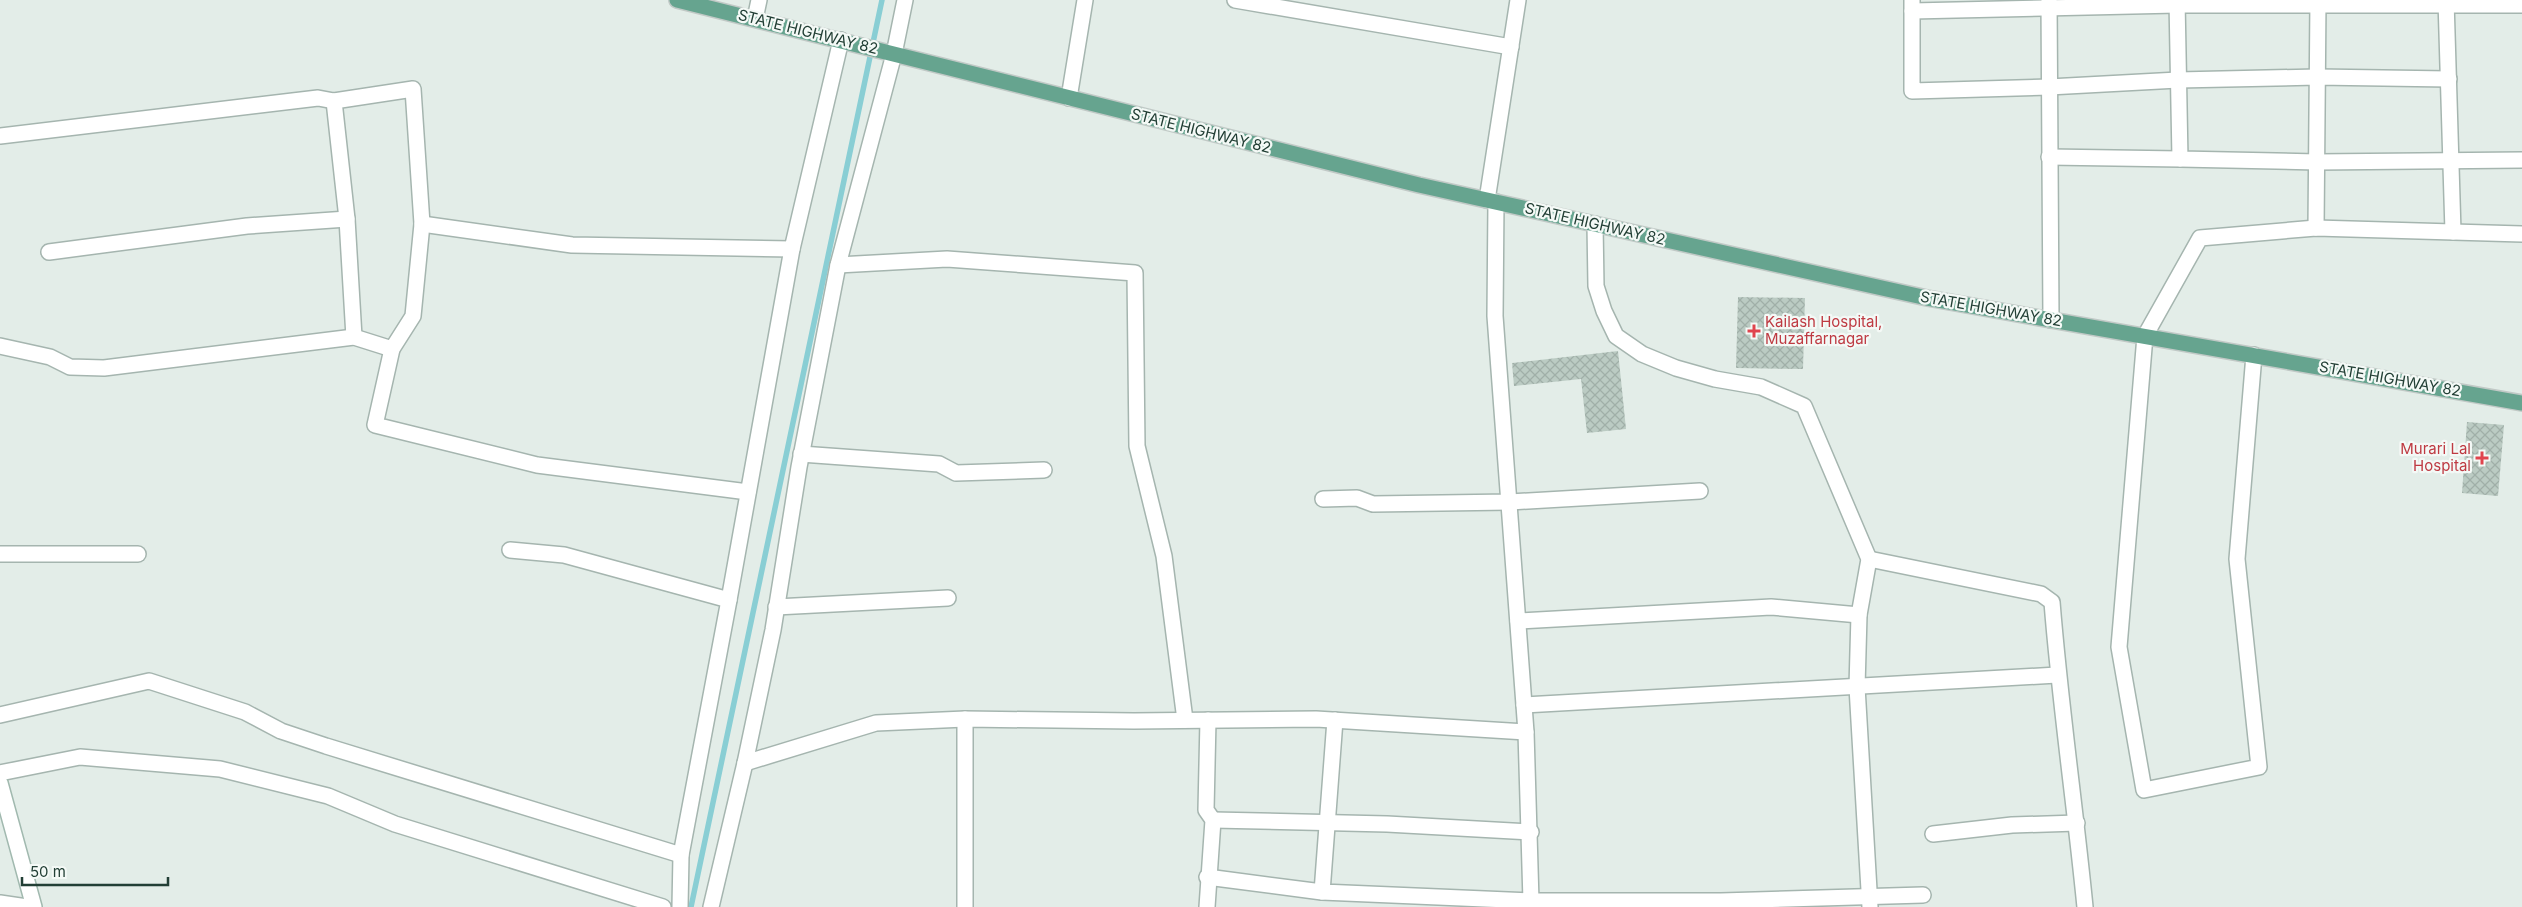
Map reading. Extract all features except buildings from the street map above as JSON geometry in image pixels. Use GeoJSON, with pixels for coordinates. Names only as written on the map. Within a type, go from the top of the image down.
{"type":"FeatureCollection","features":[{"type":"Feature","properties":{"kind":"main road","name":"STATE HIGHWAY 82"},"geometry":{"type":"LineString","coordinates":[[677,0],[1492,201],[1927,298],[2522,403]]}},
{"type":"Feature","properties":{"kind":"street"},"geometry":{"type":"LineString","coordinates":[[755,19],[759,0]]}},
{"type":"Feature","properties":{"kind":"street"},"geometry":{"type":"LineString","coordinates":[[711,907],[745,763],[776,607],[801,454],[838,265],[888,52],[905,0]]}},
{"type":"Feature","properties":{"kind":"street"},"geometry":{"type":"LineString","coordinates":[[1069,98],[1085,0]]}},
{"type":"Feature","properties":{"kind":"street"},"geometry":{"type":"LineString","coordinates":[[1236,0],[1261,2],[1511,47]]}},
{"type":"Feature","properties":{"kind":"street"},"geometry":{"type":"LineString","coordinates":[[1518,0],[1492,201],[1495,316],[1526,732],[1531,901]]}},
{"type":"Feature","properties":{"kind":"street"},"geometry":{"type":"LineString","coordinates":[[2177,2],[2180,159]]}},
{"type":"Feature","properties":{"kind":"street"},"geometry":{"type":"LineString","coordinates":[[2449,79],[2317,77],[2178,80],[2049,87],[1912,91],[1912,6],[2177,2],[2522,5]]}},
{"type":"Feature","properties":{"kind":"street"},"geometry":{"type":"LineString","coordinates":[[2316,228],[2318,2]]}},
{"type":"Feature","properties":{"kind":"street"},"geometry":{"type":"LineString","coordinates":[[2446,3],[2453,232]]}},
{"type":"Feature","properties":{"kind":"street"},"geometry":{"type":"LineString","coordinates":[[2049,4],[2051,320]]}},
{"type":"Feature","properties":{"kind":"street"},"geometry":{"type":"LineString","coordinates":[[680,907],[681,854],[792,249],[841,40]]}},
{"type":"Feature","properties":{"kind":"street"},"geometry":{"type":"LineString","coordinates":[[0,136],[318,98],[334,101],[413,89],[422,224],[413,316],[392,348],[375,425],[537,465],[748,492]]}},
{"type":"Feature","properties":{"kind":"street"},"geometry":{"type":"LineString","coordinates":[[334,101],[347,219],[354,337]]}},
{"type":"Feature","properties":{"kind":"street"},"geometry":{"type":"LineString","coordinates":[[2049,157],[2317,162],[2522,160]]}},
{"type":"Feature","properties":{"kind":"street"},"geometry":{"type":"LineString","coordinates":[[49,252],[247,226],[347,219]]}},
{"type":"Feature","properties":{"kind":"street"},"geometry":{"type":"LineString","coordinates":[[422,224],[572,245],[792,249]]}},
{"type":"Feature","properties":{"kind":"street"},"geometry":{"type":"LineString","coordinates":[[1596,224],[1596,286],[1616,336],[1642,354],[1676,368],[1715,379],[1761,387],[1804,406],[1868,559],[1859,615],[1857,687],[1870,902]]}},
{"type":"Feature","properties":{"kind":"street"},"geometry":{"type":"LineString","coordinates":[[2254,355],[2237,559],[2259,767],[2144,790],[2119,647],[2145,336],[2200,238],[2316,228],[2522,234]]}},
{"type":"Feature","properties":{"kind":"street"},"geometry":{"type":"LineString","coordinates":[[838,265],[947,259],[1135,274],[1137,446],[1164,556],[1185,720]]}},
{"type":"Feature","properties":{"kind":"street"},"geometry":{"type":"LineString","coordinates":[[0,346],[50,357],[70,368],[104,368],[354,337],[392,348]]}},
{"type":"Feature","properties":{"kind":"street"},"geometry":{"type":"LineString","coordinates":[[801,454],[939,464],[956,473],[1044,470]]}},
{"type":"Feature","properties":{"kind":"street"},"geometry":{"type":"LineString","coordinates":[[1323,499],[1356,498],[1373,504],[1510,502],[1700,491]]}},
{"type":"Feature","properties":{"kind":"street"},"geometry":{"type":"LineString","coordinates":[[510,550],[564,555],[729,600]]}},
{"type":"Feature","properties":{"kind":"street"},"geometry":{"type":"LineString","coordinates":[[0,554],[138,554]]}},
{"type":"Feature","properties":{"kind":"street"},"geometry":{"type":"LineString","coordinates":[[1868,559],[2041,594],[2052,602],[2057,675],[2077,823],[2085,907]]}},
{"type":"Feature","properties":{"kind":"street"},"geometry":{"type":"LineString","coordinates":[[776,607],[948,598]]}},
{"type":"Feature","properties":{"kind":"street"},"geometry":{"type":"LineString","coordinates":[[1518,621],[1771,607],[1859,615]]}},
{"type":"Feature","properties":{"kind":"street"},"geometry":{"type":"LineString","coordinates":[[1524,705],[2057,675]]}},
{"type":"Feature","properties":{"kind":"street"},"geometry":{"type":"LineString","coordinates":[[0,715],[149,681],[245,712],[281,731],[326,746],[681,854]]}},
{"type":"Feature","properties":{"kind":"street"},"geometry":{"type":"LineString","coordinates":[[965,719],[965,907]]}},
{"type":"Feature","properties":{"kind":"street"},"geometry":{"type":"LineString","coordinates":[[745,763],[876,723],[965,719],[1335,720],[1526,732]]}},
{"type":"Feature","properties":{"kind":"street"},"geometry":{"type":"LineString","coordinates":[[1207,907],[1207,877],[1213,820],[1206,810],[1208,720]]}},
{"type":"Feature","properties":{"kind":"street"},"geometry":{"type":"LineString","coordinates":[[1322,892],[1335,720]]}},
{"type":"Feature","properties":{"kind":"street"},"geometry":{"type":"LineString","coordinates":[[0,773],[80,756],[220,769],[328,796],[394,824],[663,907]]}},
{"type":"Feature","properties":{"kind":"street"},"geometry":{"type":"LineString","coordinates":[[0,783],[34,907]]}},
{"type":"Feature","properties":{"kind":"street"},"geometry":{"type":"LineString","coordinates":[[1213,820],[1327,822],[1530,832]]}},
{"type":"Feature","properties":{"kind":"street"},"geometry":{"type":"LineString","coordinates":[[1933,834],[2012,825],[2077,823]]}},
{"type":"Feature","properties":{"kind":"street"},"geometry":{"type":"LineString","coordinates":[[1207,877],[1322,892],[1531,901],[1721,904],[1870,902],[1923,895]]}},
{"type":"Feature","properties":{"kind":"street"},"geometry":{"type":"LineString","coordinates":[[0,903],[27,907]]}},
{"type":"Feature","properties":{"kind":"waterway"},"geometry":{"type":"LineString","coordinates":[[691,907],[882,0]]}},
{"type":"Feature","properties":{"kind":"place","name":"Kailash Hospital, Muzaffarnagar"},"geometry":{"type":"Point","coordinates":[1754,331]}},
{"type":"Feature","properties":{"kind":"place","name":"Murari Lal Hospital"},"geometry":{"type":"Point","coordinates":[2482,458]}}]}
